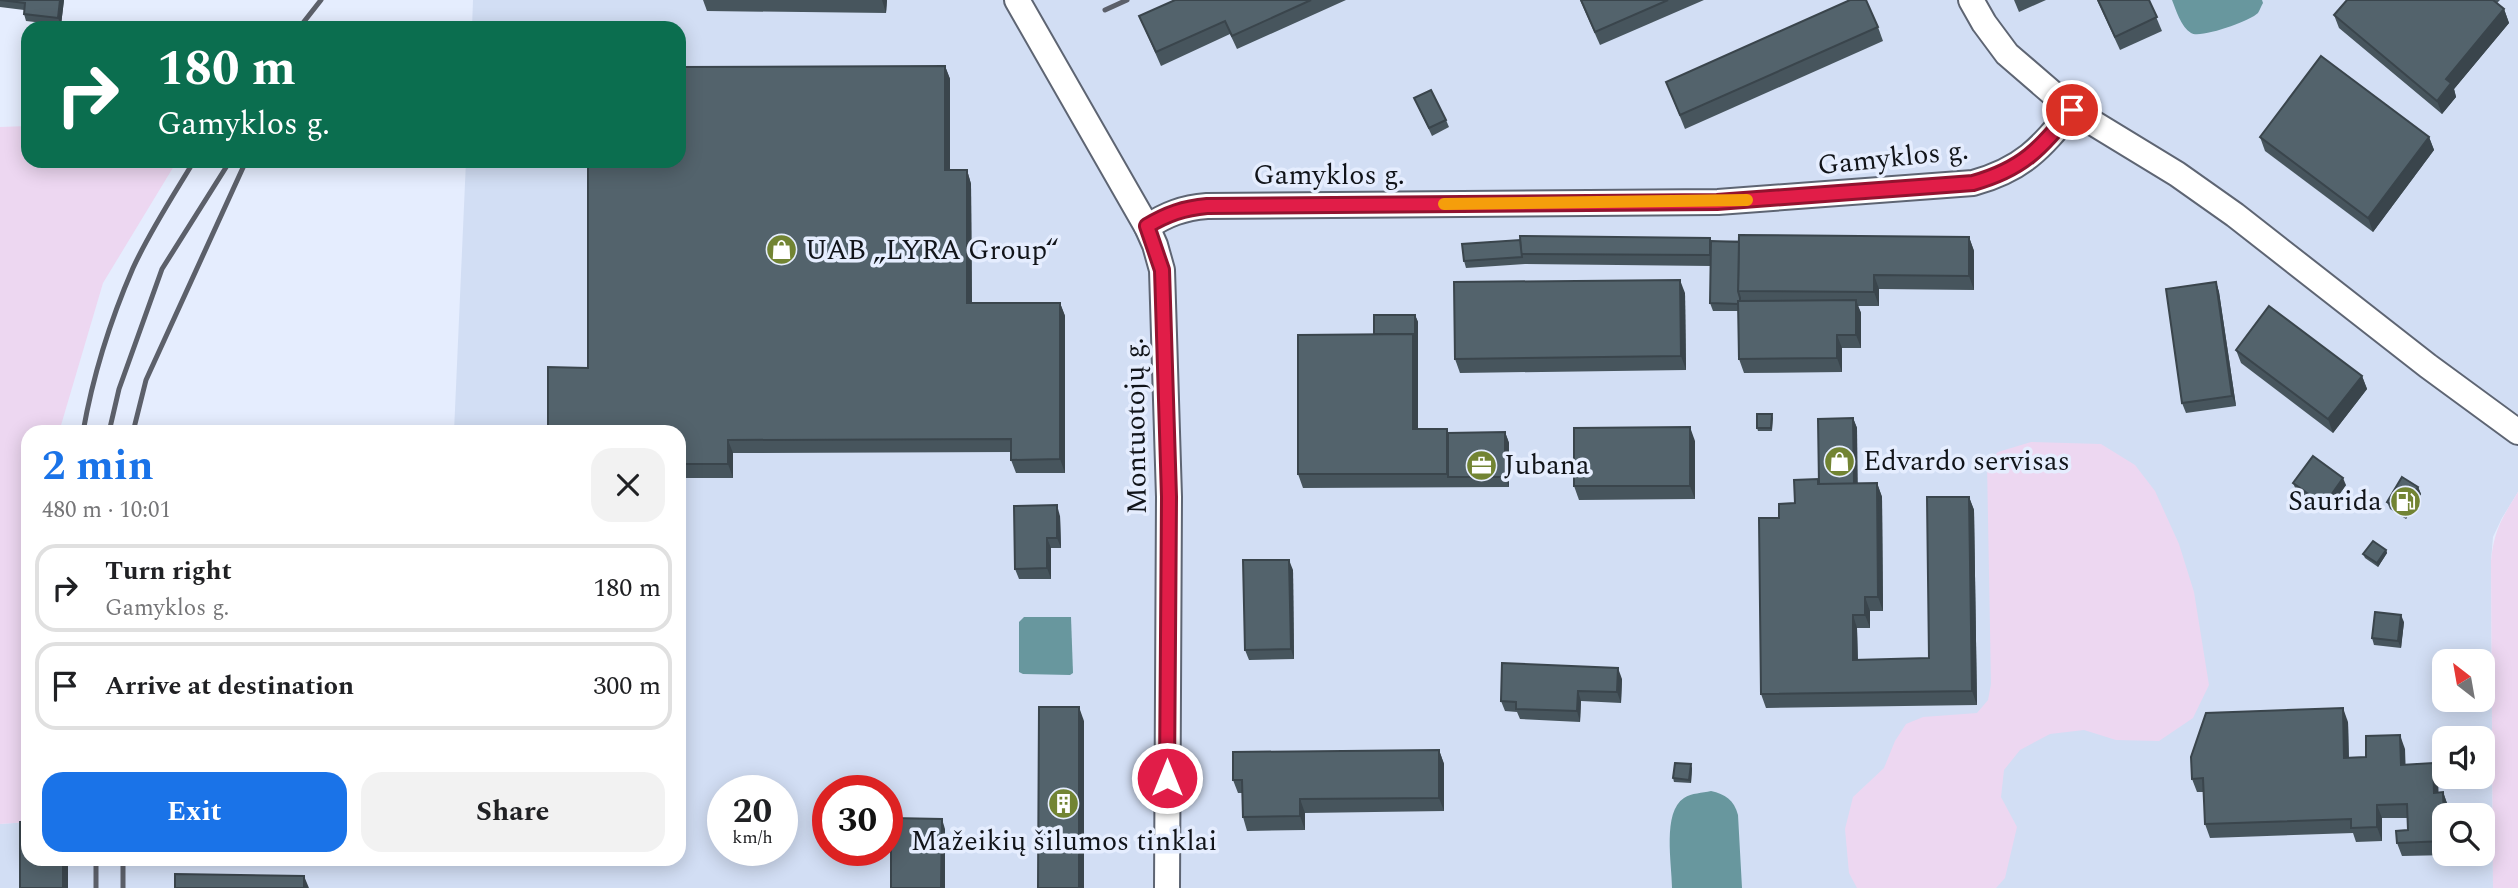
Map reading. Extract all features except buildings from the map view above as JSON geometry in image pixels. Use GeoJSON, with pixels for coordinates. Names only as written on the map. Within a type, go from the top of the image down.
{"type":"FeatureCollection","features":[{"type":"Feature","properties":{"kind":"street","name":"Montuotojų g."},"geometry":{"type":"LineString","coordinates":[[1017,0],[1147,226],[1162,270],[1169,497],[1167,888]]}},
{"type":"Feature","properties":{"kind":"street"},"geometry":{"type":"LineString","coordinates":[[1971,0],[2007,54],[2072,110],[2177,174],[2235,215],[2428,366],[2518,432]]}},
{"type":"Feature","properties":{"kind":"street","name":"Gamyklos g."},"geometry":{"type":"LineString","coordinates":[[1147,226],[1167,214],[1188,207],[1207,206],[1717,202],[1973,183],[1997,176],[2033,155],[2072,110]]}},
{"type":"Feature","properties":{"kind":"shaded area"},"geometry":{"type":"Polygon","coordinates":[[[473,0],[2518,0],[2518,492],[2493,537],[2492,649],[2432,649],[2432,712],[2492,712],[2492,726],[2432,726],[2432,789],[2492,789],[2492,803],[2432,803],[2432,866],[2493,866],[2493,888],[0,888],[0,824],[21,822],[21,866],[686,866],[686,425],[454,425],[466,168],[686,168],[686,21],[472,21],[473,0]]]}},
{"type":"Feature","properties":{"kind":"shaded area"},"geometry":{"type":"Polygon","coordinates":[[[2172,0],[2262,0],[2263,3],[2258,13],[2245,20],[2204,34],[2196,34],[2184,27],[2172,0]]]}},
{"type":"Feature","properties":{"kind":"shaded area"},"geometry":{"type":"Polygon","coordinates":[[[21,126],[21,168],[173,168],[103,283],[61,425],[21,425],[21,822],[0,824],[0,127],[21,126]]]}},
{"type":"Feature","properties":{"kind":"shaded area"},"geometry":{"type":"Polygon","coordinates":[[[2031,442],[2101,444],[2135,465],[2155,491],[2179,544],[2194,592],[2209,685],[2193,718],[2159,741],[2116,740],[2084,730],[2050,734],[2020,750],[2004,770],[2001,797],[2017,827],[2005,878],[1996,888],[1857,888],[1849,873],[1845,829],[1853,797],[1884,768],[1895,741],[1906,724],[1923,717],[1977,713],[1988,700],[1991,684],[1987,463],[1998,452],[2031,442]]]}},
{"type":"Feature","properties":{"kind":"shaded area"},"geometry":{"type":"Polygon","coordinates":[[[2518,492],[2518,888],[2493,888],[2495,726],[2492,726],[2492,712],[2496,712],[2496,649],[2492,649],[2491,561],[2494,541],[2507,509],[2518,492]]]}},
{"type":"Feature","properties":{"kind":"shaded area"},"geometry":{"type":"Polygon","coordinates":[[[1024,617],[1071,617],[1073,673],[1019,672],[1019,622],[1024,617]]]}},
{"type":"Feature","properties":{"kind":"shaded area"},"geometry":{"type":"Polygon","coordinates":[[[1711,791],[1728,798],[1738,815],[1742,888],[1672,888],[1670,839],[1677,805],[1684,798],[1711,791]]]}},
{"type":"Feature","properties":{"kind":"railway"},"geometry":{"type":"LineString","coordinates":[[304,21],[321,0]]}},
{"type":"Feature","properties":{"kind":"railway"},"geometry":{"type":"LineString","coordinates":[[1105,10],[1127,0]]}},
{"type":"Feature","properties":{"kind":"railway"},"geometry":{"type":"LineString","coordinates":[[84,425],[97,369],[133,268],[190,168]]}},
{"type":"Feature","properties":{"kind":"railway"},"geometry":{"type":"LineString","coordinates":[[111,425],[119,389],[162,269],[226,168]]}},
{"type":"Feature","properties":{"kind":"railway"},"geometry":{"type":"LineString","coordinates":[[135,425],[146,380],[243,168]]}},
{"type":"Feature","properties":{"kind":"railway"},"geometry":{"type":"LineString","coordinates":[[96,866],[96,888]]}},
{"type":"Feature","properties":{"kind":"railway"},"geometry":{"type":"LineString","coordinates":[[123,866],[123,888]]}},
{"type":"Feature","properties":{"kind":"slow traffic"},"geometry":{"type":"LineString","coordinates":[[1444,204],[1747,200]]}},
{"type":"Feature","properties":{"kind":"place","name":"UAB „LYRA Group“"},"geometry":{"type":"Point","coordinates":[782,250]}},
{"type":"Feature","properties":{"kind":"place","name":"Edvardo servisas"},"geometry":{"type":"Point","coordinates":[1840,461]}},
{"type":"Feature","properties":{"kind":"place","name":"Jubana"},"geometry":{"type":"Point","coordinates":[1481,465]}},
{"type":"Feature","properties":{"kind":"place","name":"Saurida"},"geometry":{"type":"Point","coordinates":[2405,501]}},
{"type":"Feature","properties":{"kind":"place","name":"Mažeikių šilumos tinklai"},"geometry":{"type":"Point","coordinates":[1064,804]}},
{"type":"Feature","properties":{"kind":"route"},"geometry":{"type":"LineString","coordinates":[[1167,778],[1169,497],[1162,270],[1147,226],[1167,214],[1188,207],[1207,206],[1717,202],[1973,183],[1997,176],[2033,155],[2072,110]]}}]}
